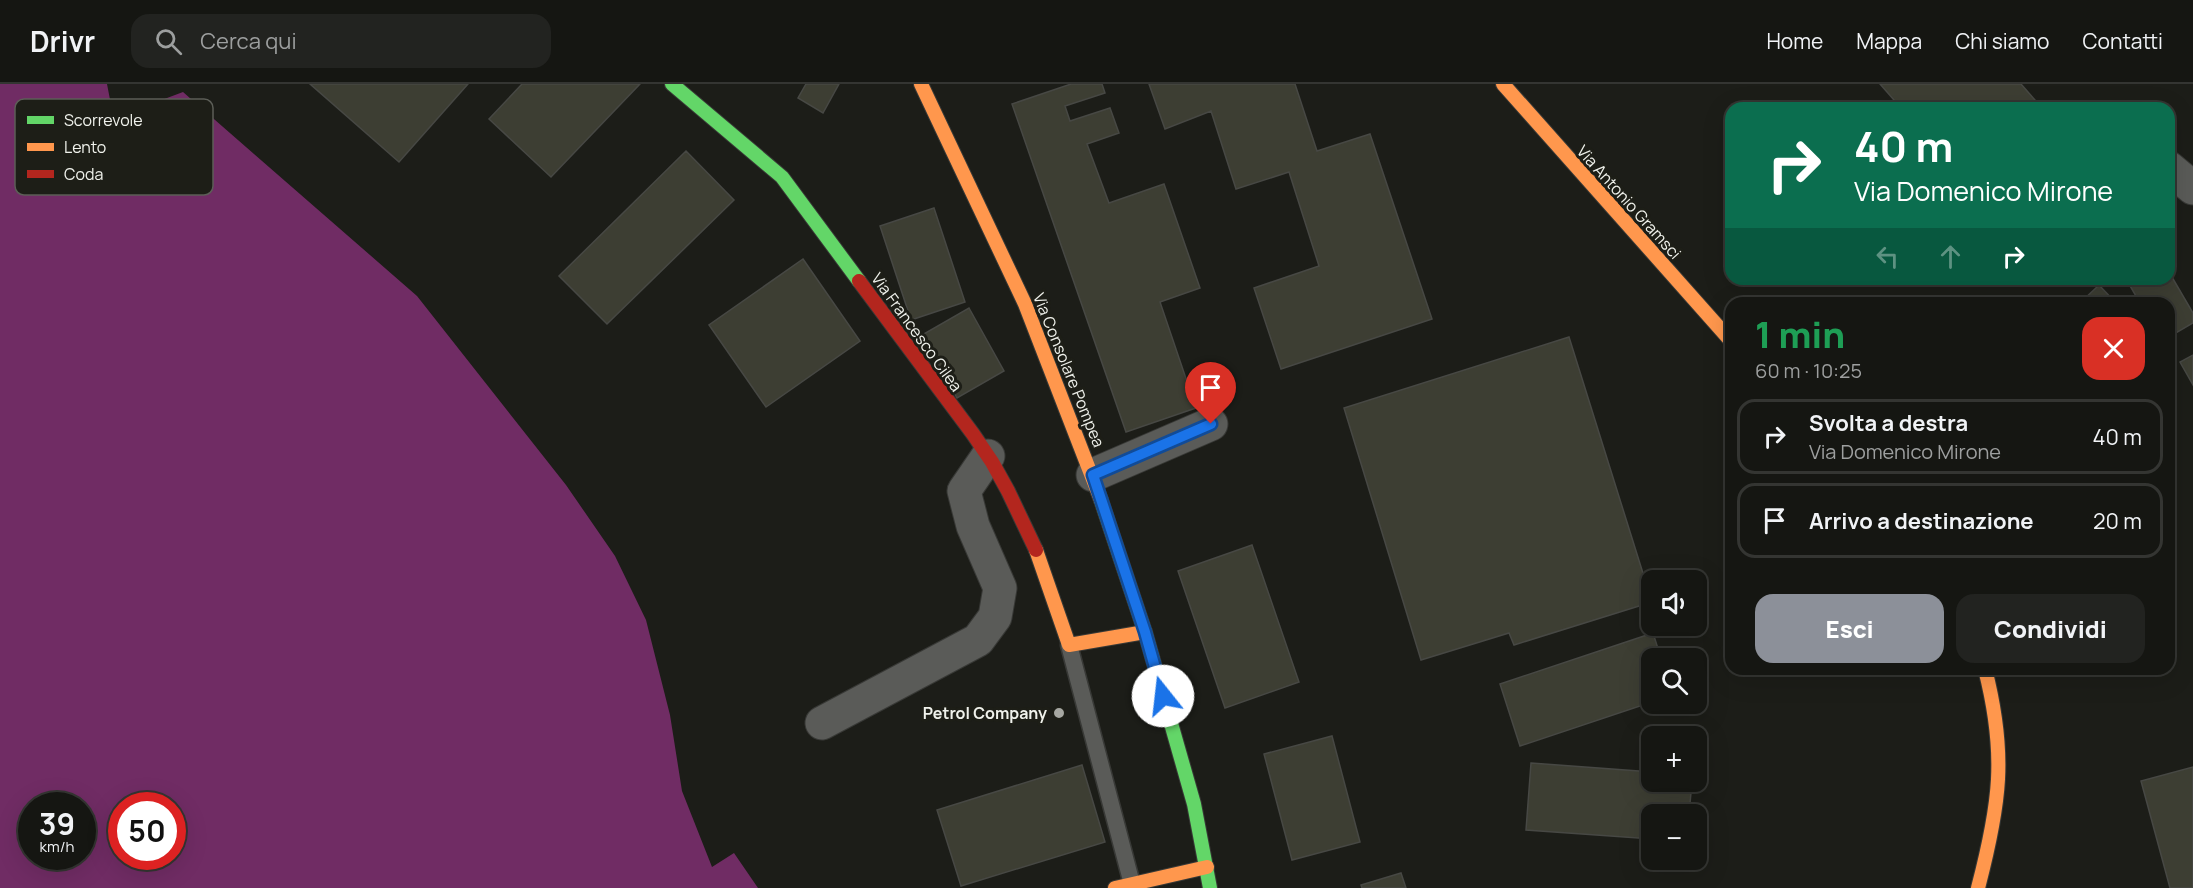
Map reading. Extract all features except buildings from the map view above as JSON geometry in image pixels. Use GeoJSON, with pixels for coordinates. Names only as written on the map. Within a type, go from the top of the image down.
{"type":"FeatureCollection","features":[{"type":"Feature","properties":{"kind":"main road","name":"Via Francesco Cilea"},"geometry":{"type":"LineString","coordinates":[[672,84],[782,177],[953,408],[975,434],[1007,488],[1052,589],[1069,645]]}},
{"type":"Feature","properties":{"kind":"main road","name":"Via Consolare Pompea"},"geometry":{"type":"LineString","coordinates":[[921,84],[1025,304],[1093,475],[1145,632],[1194,804],[1210,888]]}},
{"type":"Feature","properties":{"kind":"main road","name":"Via Antonio Gramsci"},"geometry":{"type":"LineString","coordinates":[[1503,84],[1725,334]]}},
{"type":"Feature","properties":{"kind":"main road"},"geometry":{"type":"LineString","coordinates":[[1069,645],[1145,632]]}},
{"type":"Feature","properties":{"kind":"main road"},"geometry":{"type":"LineString","coordinates":[[1978,888],[1997,811],[2001,776],[2001,749],[1997,717],[1986,675]]}},
{"type":"Feature","properties":{"kind":"main road"},"geometry":{"type":"LineString","coordinates":[[1115,888],[1207,867]]}},
{"type":"Feature","properties":{"kind":"street"},"geometry":{"type":"LineString","coordinates":[[2175,173],[2193,188]]}},
{"type":"Feature","properties":{"kind":"street"},"geometry":{"type":"LineString","coordinates":[[1093,475],[1211,424]]}},
{"type":"Feature","properties":{"kind":"street"},"geometry":{"type":"LineString","coordinates":[[822,723],[978,640],[995,617],[1000,588],[973,526],[964,491],[988,456]]}},
{"type":"Feature","properties":{"kind":"lane"},"geometry":{"type":"LineString","coordinates":[[1069,645],[1132,884]]}},
{"type":"Feature","properties":{"kind":"shaded area"},"geometry":{"type":"Polygon","coordinates":[[[0,84],[107,84],[110,99],[15,99],[15,195],[213,195],[213,118],[417,296],[566,485],[615,556],[646,620],[670,715],[682,791],[712,867],[734,853],[758,888],[0,888],[0,84]]]}},
{"type":"Feature","properties":{"kind":"shaded area"},"geometry":{"type":"Polygon","coordinates":[[[183,92],[191,99],[164,99],[183,92]]]}},
{"type":"Feature","properties":{"kind":"traffic: fast"},"geometry":{"type":"LineString","coordinates":[[672,84],[782,177],[859,281]]}},
{"type":"Feature","properties":{"kind":"traffic: fast"},"geometry":{"type":"LineString","coordinates":[[1101,500],[1145,632],[1194,804],[1210,888]]}},
{"type":"Feature","properties":{"kind":"traffic: slow"},"geometry":{"type":"LineString","coordinates":[[921,84],[1025,304],[1101,500]]}},
{"type":"Feature","properties":{"kind":"traffic: slow"},"geometry":{"type":"LineString","coordinates":[[1503,84],[1725,334]]}},
{"type":"Feature","properties":{"kind":"traffic: slow"},"geometry":{"type":"LineString","coordinates":[[1036,550],[1069,645],[1145,632]]}},
{"type":"Feature","properties":{"kind":"traffic: slow"},"geometry":{"type":"LineString","coordinates":[[1978,888],[1996,804],[1998,779],[1996,728],[1986,675]]}},
{"type":"Feature","properties":{"kind":"traffic: slow"},"geometry":{"type":"LineString","coordinates":[[1115,888],[1207,867]]}},
{"type":"Feature","properties":{"kind":"traffic: jam"},"geometry":{"type":"LineString","coordinates":[[859,281],[992,462],[1036,550]]}},
{"type":"Feature","properties":{"kind":"place","name":"Petrol Company"},"geometry":{"type":"Point","coordinates":[1059,713]}},
{"type":"Feature","properties":{"kind":"route"},"geometry":{"type":"LineString","coordinates":[[1163,696],[1145,632],[1093,475],[1211,424]]}}]}
